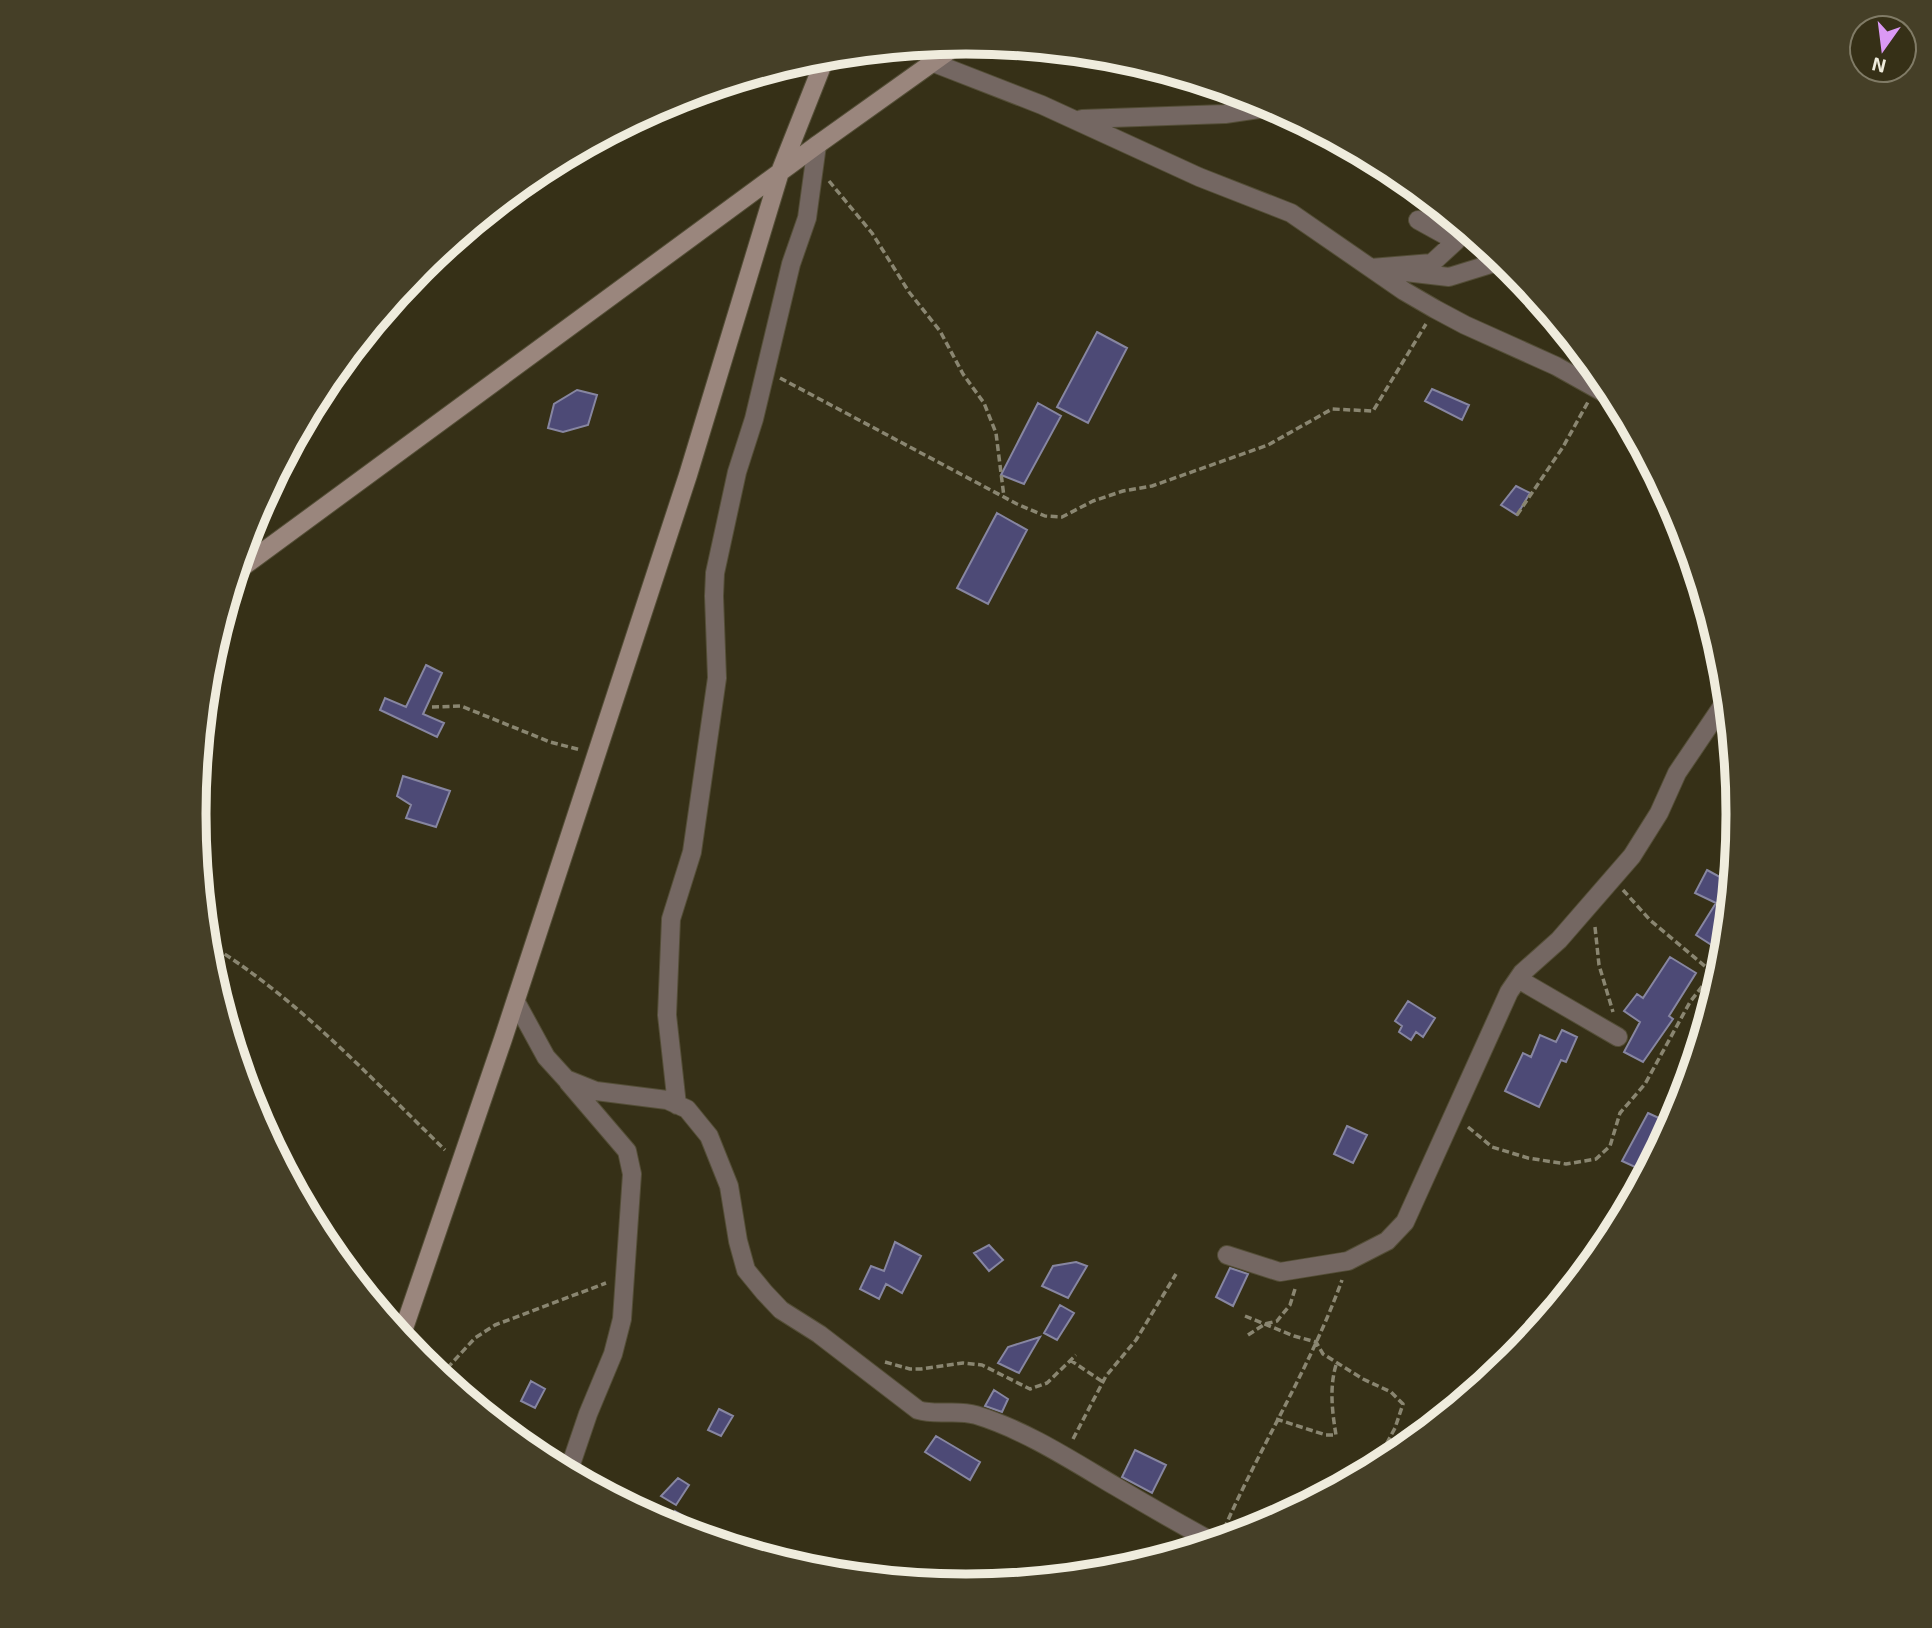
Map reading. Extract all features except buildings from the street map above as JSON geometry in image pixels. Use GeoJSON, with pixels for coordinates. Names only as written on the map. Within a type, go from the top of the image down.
{"type":"FeatureCollection","features":[{"type":"Feature","properties":{"kind":"street"},"geometry":{"type":"LineString","coordinates":[[250,561],[817,145],[945,55]]}},
{"type":"Feature","properties":{"kind":"street"},"geometry":{"type":"LineString","coordinates":[[934,63],[1074,119],[1199,177],[1291,213],[1435,309],[1465,325],[1588,378]]}},
{"type":"Feature","properties":{"kind":"street"},"geometry":{"type":"LineString","coordinates":[[405,1326],[597,755],[688,475],[780,172],[821,69]]}},
{"type":"Feature","properties":{"kind":"street"},"geometry":{"type":"LineString","coordinates":[[1074,119],[1225,114],[1252,110]]}},
{"type":"Feature","properties":{"kind":"street"},"geometry":{"type":"LineString","coordinates":[[677,1105],[667,1015],[671,919],[692,852],[717,678],[715,573],[737,472],[754,419],[791,264],[807,218],[817,145]]}},
{"type":"Feature","properties":{"kind":"street"},"geometry":{"type":"LineString","coordinates":[[1371,268],[1432,263],[1456,241],[1418,220]]}},
{"type":"Feature","properties":{"kind":"street"},"geometry":{"type":"LineString","coordinates":[[1371,268],[1449,277],[1490,264]]}},
{"type":"Feature","properties":{"kind":"street"},"geometry":{"type":"LineString","coordinates":[[1227,1255],[1280,1272],[1349,1261],[1387,1241],[1405,1222],[1509,992],[1527,968],[1559,940],[1632,856],[1652,827],[1677,773],[1718,712]]}},
{"type":"Feature","properties":{"kind":"street"},"geometry":{"type":"LineString","coordinates":[[1518,979],[1618,1037]]}},
{"type":"Feature","properties":{"kind":"street"},"geometry":{"type":"LineString","coordinates":[[516,1002],[546,1057],[627,1151],[631,1163],[622,1319],[613,1354],[571,1463]]}},
{"type":"Feature","properties":{"kind":"street"},"geometry":{"type":"LineString","coordinates":[[566,1079],[596,1091],[667,1100],[687,1109],[709,1136],[729,1186],[738,1241],[747,1269],[764,1292],[781,1310],[819,1334],[918,1410],[934,1414],[950,1412],[976,1415],[1026,1436],[1212,1532]]}},
{"type":"Feature","properties":{"kind":"path"},"geometry":{"type":"LineString","coordinates":[[814,163],[872,233],[909,292],[940,331],[963,374],[984,403],[996,433],[1004,497]]}},
{"type":"Feature","properties":{"kind":"path"},"geometry":{"type":"LineString","coordinates":[[766,371],[1004,497],[1045,516],[1062,517],[1093,500],[1152,486],[1268,445],[1332,409],[1373,411],[1435,309]]}},
{"type":"Feature","properties":{"kind":"path"},"geometry":{"type":"LineString","coordinates":[[1517,515],[1563,447],[1595,388]]}},
{"type":"Feature","properties":{"kind":"path"},"geometry":{"type":"LineString","coordinates":[[432,707],[461,706],[550,742],[597,755]]}},
{"type":"Feature","properties":{"kind":"path"},"geometry":{"type":"LineString","coordinates":[[1612,878],[1650,920],[1709,972]]}},
{"type":"Feature","properties":{"kind":"path"},"geometry":{"type":"LineString","coordinates":[[1592,901],[1599,965],[1618,1037]]}},
{"type":"Feature","properties":{"kind":"path"},"geometry":{"type":"LineString","coordinates":[[219,952],[294,1008],[340,1048],[460,1164]]}},
{"type":"Feature","properties":{"kind":"path"},"geometry":{"type":"LineString","coordinates":[[1455,1112],[1462,1122],[1492,1147],[1528,1158],[1566,1164],[1596,1159],[1610,1146],[1620,1113],[1645,1084],[1690,1002],[1707,980]]}},
{"type":"Feature","properties":{"kind":"path"},"geometry":{"type":"LineString","coordinates":[[1221,1529],[1326,1323],[1349,1261]]}},
{"type":"Feature","properties":{"kind":"path"},"geometry":{"type":"LineString","coordinates":[[1248,1335],[1265,1324],[1277,1321],[1290,1305],[1298,1269]]}},
{"type":"Feature","properties":{"kind":"path"},"geometry":{"type":"LineString","coordinates":[[1063,1456],[1103,1382],[1136,1340],[1176,1274]]}},
{"type":"Feature","properties":{"kind":"path"},"geometry":{"type":"LineString","coordinates":[[447,1368],[475,1338],[495,1325],[624,1276]]}},
{"type":"Feature","properties":{"kind":"path"},"geometry":{"type":"LineString","coordinates":[[1245,1316],[1316,1342],[1323,1354],[1363,1379],[1391,1392],[1403,1404],[1384,1448]]}},
{"type":"Feature","properties":{"kind":"path"},"geometry":{"type":"LineString","coordinates":[[882,1361],[910,1369],[963,1363],[982,1365],[1030,1389],[1047,1383],[1076,1355]]}},
{"type":"Feature","properties":{"kind":"path"},"geometry":{"type":"LineString","coordinates":[[1070,1360],[1103,1382]]}},
{"type":"Feature","properties":{"kind":"path"},"geometry":{"type":"LineString","coordinates":[[1276,1419],[1326,1435],[1336,1435],[1332,1375],[1337,1362]]}}]}
